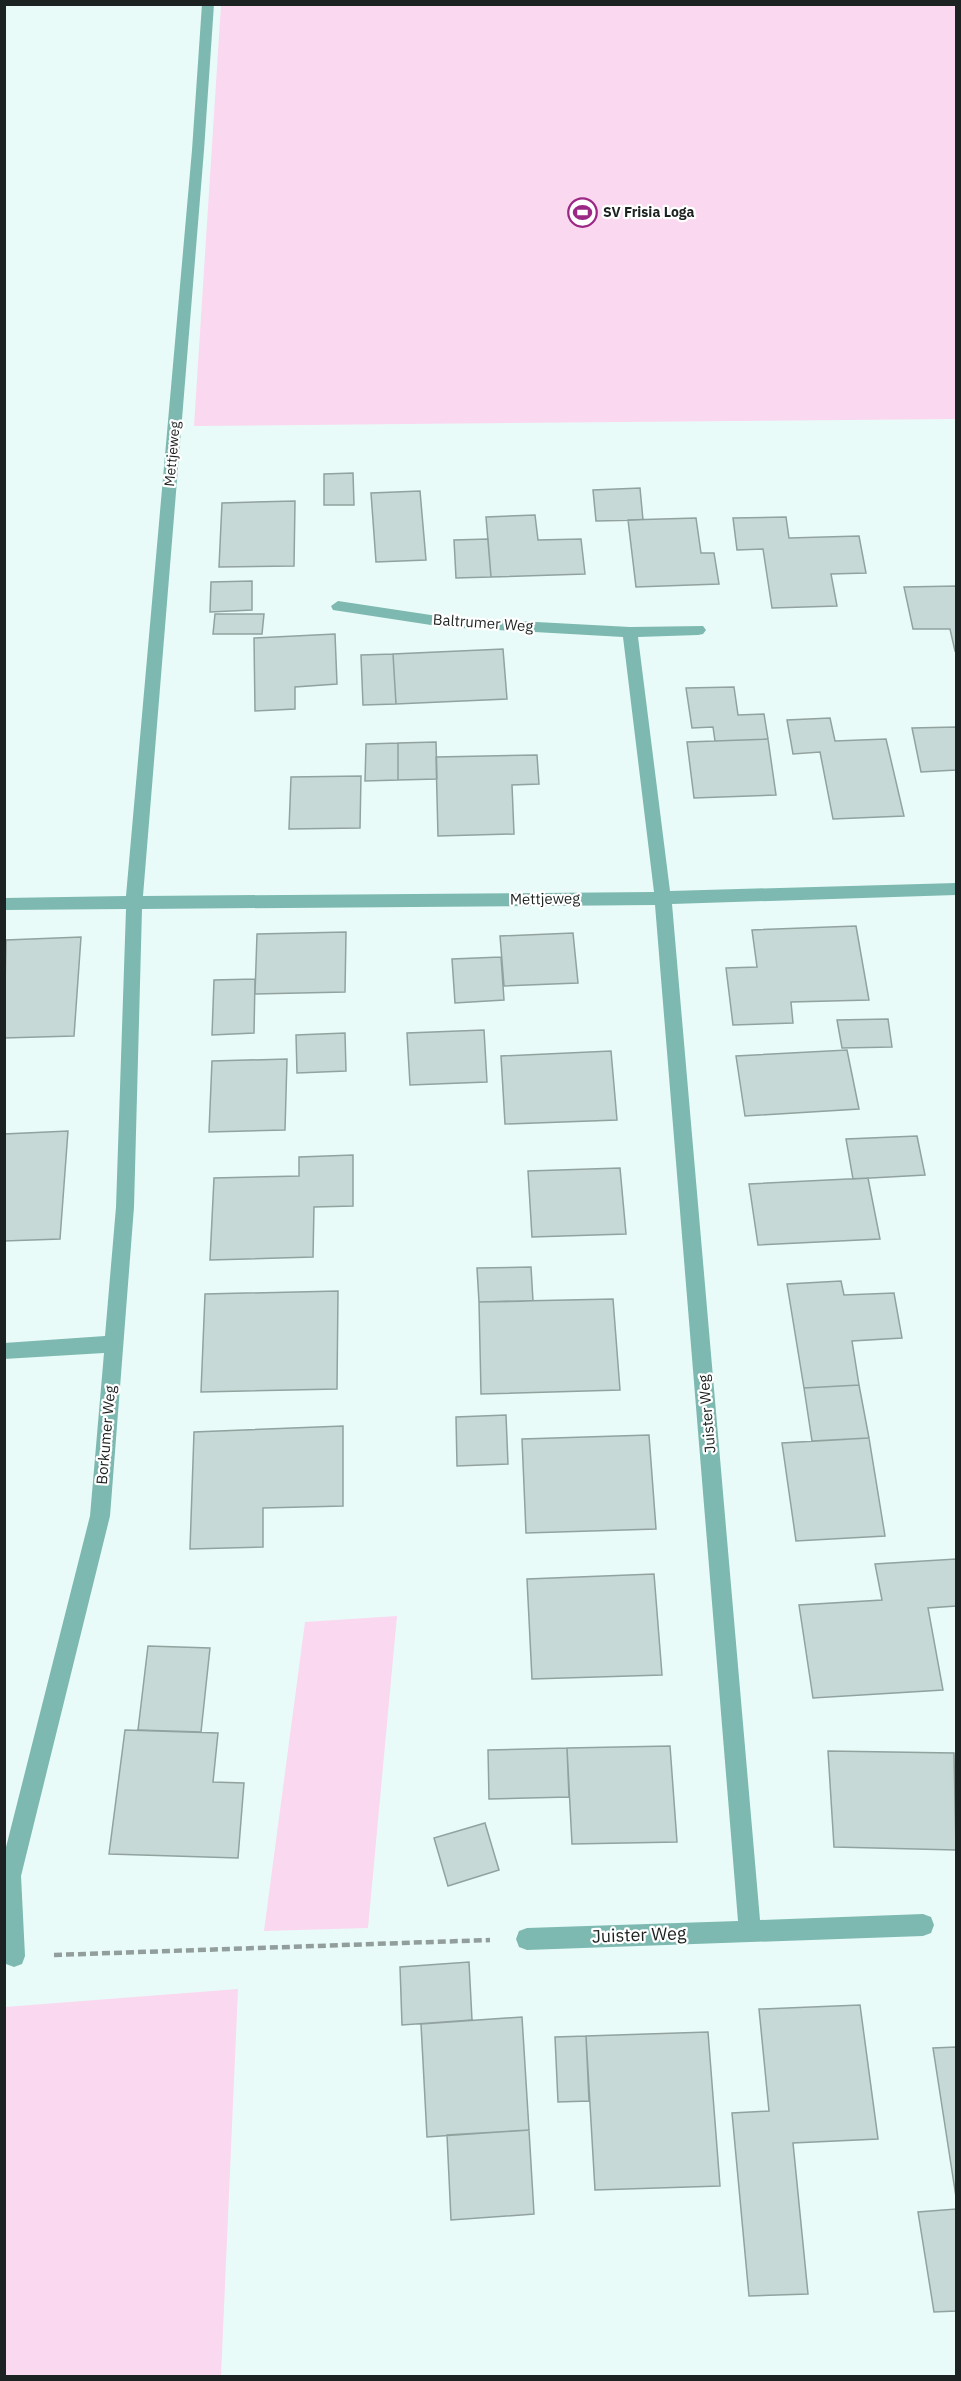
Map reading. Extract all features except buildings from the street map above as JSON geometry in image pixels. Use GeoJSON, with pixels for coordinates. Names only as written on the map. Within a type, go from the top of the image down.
{"type":"FeatureCollection","features":[{"type":"Feature","properties":{"kind":"street","name":"Mettjeweg"},"geometry":{"type":"LineString","coordinates":[[134,903],[198,150],[208,4]]}},
{"type":"Feature","properties":{"kind":"street","name":"Baltrumer Weg"},"geometry":{"type":"LineString","coordinates":[[338,606],[444,622],[630,632],[698,630]]}},
{"type":"Feature","properties":{"kind":"street"},"geometry":{"type":"LineString","coordinates":[[630,632],[663,898]]}},
{"type":"Feature","properties":{"kind":"street","name":"Mettjeweg"},"geometry":{"type":"LineString","coordinates":[[4,904],[663,898],[957,889]]}},
{"type":"Feature","properties":{"kind":"street","name":"Juister Weg"},"geometry":{"type":"LineString","coordinates":[[663,898],[750,1930]]}},
{"type":"Feature","properties":{"kind":"street","name":"Borkumer Weg"},"geometry":{"type":"LineString","coordinates":[[14,1956],[10,1876],[100,1516],[125,1207],[134,903]]}},
{"type":"Feature","properties":{"kind":"street"},"geometry":{"type":"LineString","coordinates":[[4,1351],[114,1344]]}},
{"type":"Feature","properties":{"kind":"street","name":"Juister Weg"},"geometry":{"type":"LineString","coordinates":[[527,1939],[923,1925]]}},
{"type":"Feature","properties":{"kind":"path"},"geometry":{"type":"LineString","coordinates":[[14,1956],[527,1939]]}},
{"type":"Feature","properties":{"kind":"shaded area","name":"SV Frisia Loga"},"geometry":{"type":"Polygon","coordinates":[[[221,5],[956,5],[956,419],[194,426],[221,5]]]}},
{"type":"Feature","properties":{"kind":"shaded area"},"geometry":{"type":"Polygon","coordinates":[[[397,1616],[368,1928],[264,1931],[305,1622],[397,1616]]]}},
{"type":"Feature","properties":{"kind":"shaded area"},"geometry":{"type":"Polygon","coordinates":[[[238,1989],[221,2376],[5,2376],[5,2007],[238,1989]]]}},
{"type":"Feature","properties":{"kind":"place","name":"SV Frisia Loga"},"geometry":{"type":"Point","coordinates":[582,212]}}]}
